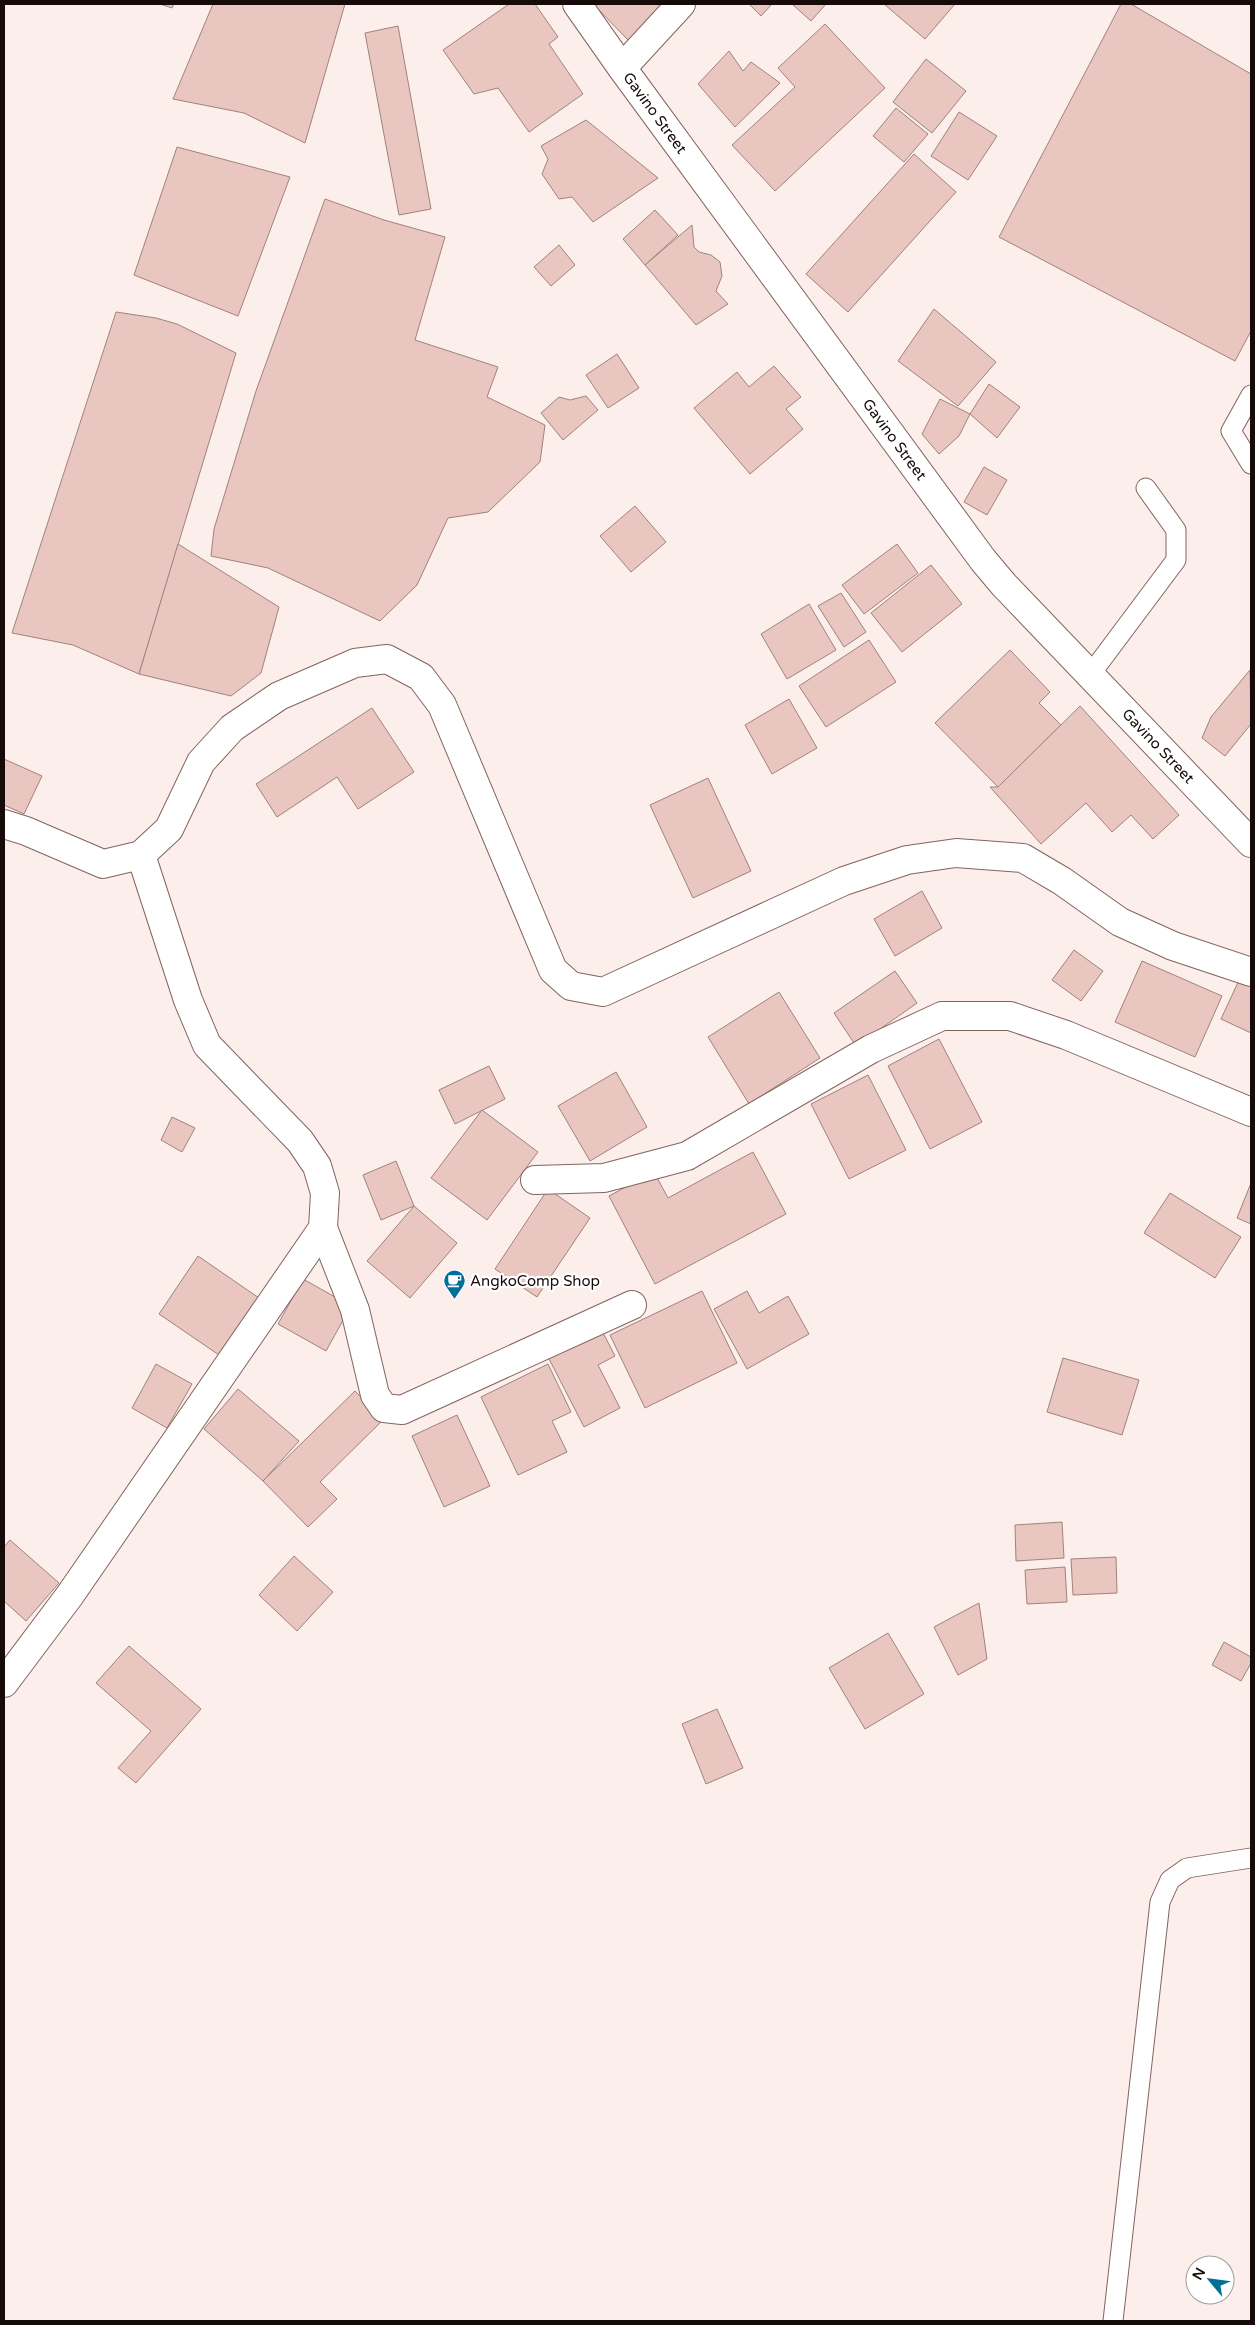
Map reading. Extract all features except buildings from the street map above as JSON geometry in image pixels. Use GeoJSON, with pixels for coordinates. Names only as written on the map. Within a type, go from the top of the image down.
{"type":"FeatureCollection","features":[{"type":"Feature","properties":{"kind":"street","name":"Gavino Street"},"geometry":{"type":"LineString","coordinates":[[577,4],[983,560],[1004,585],[1251,843]]}},
{"type":"Feature","properties":{"kind":"street"},"geometry":{"type":"LineString","coordinates":[[622,68],[681,4]]}},
{"type":"Feature","properties":{"kind":"street"},"geometry":{"type":"LineString","coordinates":[[4,824],[103,864],[141,855],[170,829],[201,762],[232,728],[279,696],[355,663],[388,659],[421,678],[442,705],[553,970],[571,986],[603,992],[844,882],[907,860],[956,853],[1023,858],[1062,881],[1120,922],[1173,946],[1251,972]]}},
{"type":"Feature","properties":{"kind":"street"},"geometry":{"type":"LineString","coordinates":[[141,855],[188,1000],[207,1045],[300,1141],[317,1166],[325,1194],[323,1228],[355,1310],[375,1395],[384,1408],[402,1410],[632,1305]]}},
{"type":"Feature","properties":{"kind":"street"},"geometry":{"type":"LineString","coordinates":[[535,1180],[604,1178],[687,1156],[871,1049],[942,1016],[1010,1016],[1066,1035],[1251,1112]]}},
{"type":"Feature","properties":{"kind":"street"},"geometry":{"type":"LineString","coordinates":[[4,1683],[70,1595],[323,1228]]}},
{"type":"Feature","properties":{"kind":"lane"},"geometry":{"type":"LineString","coordinates":[[1251,395],[1231,431],[1251,464]]}},
{"type":"Feature","properties":{"kind":"lane"},"geometry":{"type":"LineString","coordinates":[[1090,675],[1176,560],[1176,530],[1146,488]]}},
{"type":"Feature","properties":{"kind":"lane"},"geometry":{"type":"LineString","coordinates":[[1113,2321],[1160,1902],[1170,1880],[1187,1868],[1251,1858]]}},
{"type":"Feature","properties":{"kind":"place","name":"AngkoComp Shop"},"geometry":{"type":"Point","coordinates":[454,1300]}}]}
